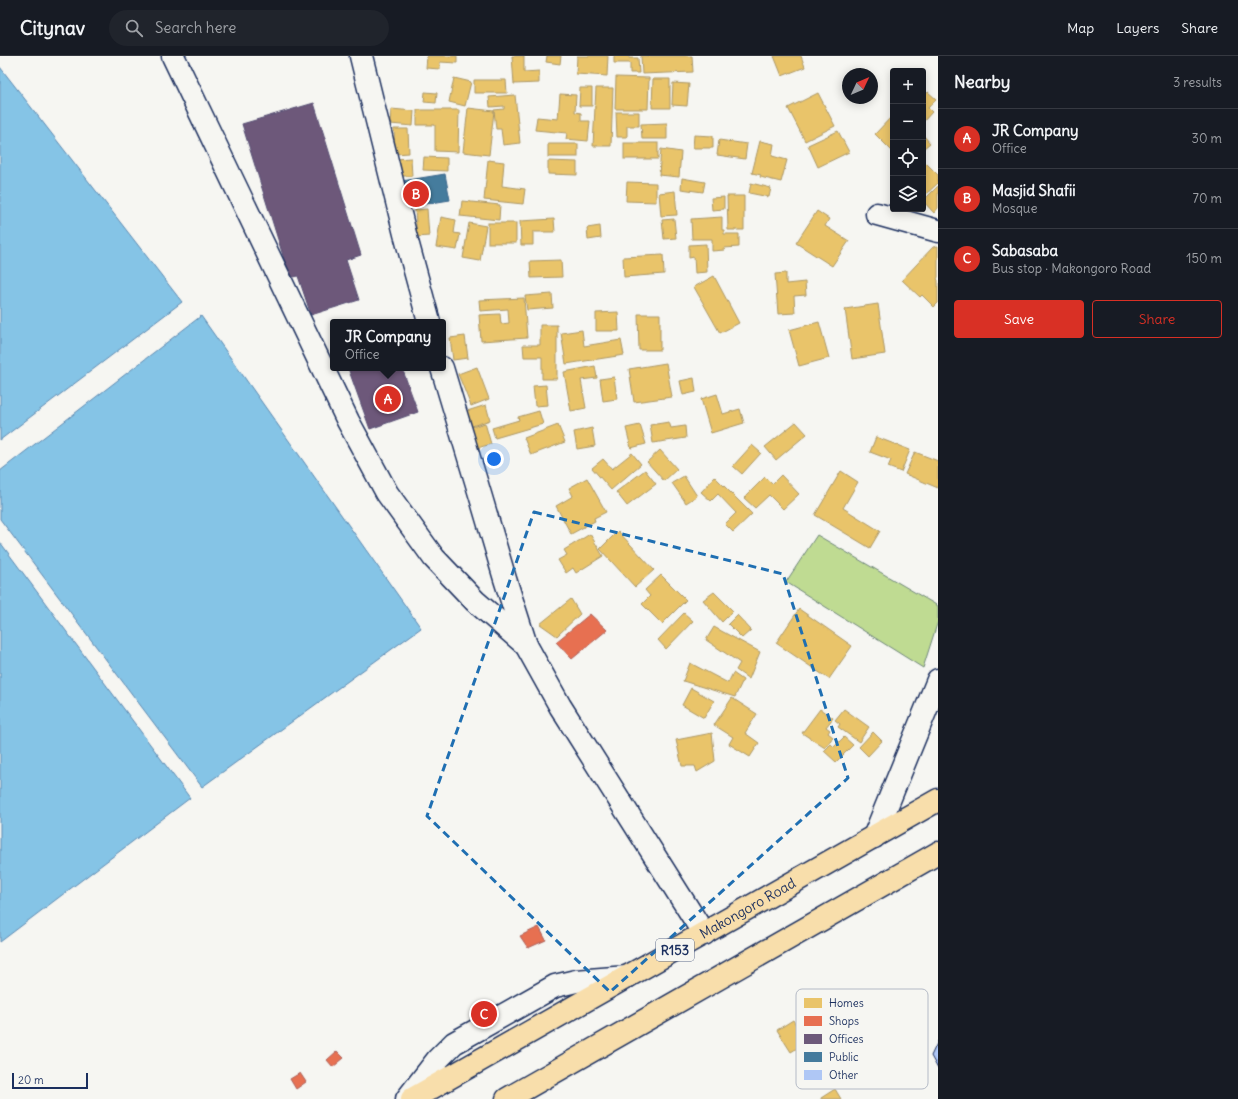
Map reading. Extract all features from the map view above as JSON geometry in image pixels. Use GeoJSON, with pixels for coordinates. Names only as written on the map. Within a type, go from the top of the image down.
{"type":"FeatureCollection","features":[{"type":"Feature","properties":{"kind":"main road","name":"Makongoro Road"},"geometry":{"type":"LineString","coordinates":[[412,1099],[938,800]]}},
{"type":"Feature","properties":{"kind":"main road"},"geometry":{"type":"LineString","coordinates":[[507,1099],[938,853]]}},
{"type":"Feature","properties":{"kind":"street"},"geometry":{"type":"LineString","coordinates":[[173,56],[348,421],[387,493],[434,558],[475,601],[526,645]]}},
{"type":"Feature","properties":{"kind":"street"},"geometry":{"type":"LineString","coordinates":[[361,56],[403,226],[428,319]]}},
{"type":"Feature","properties":{"kind":"street"},"geometry":{"type":"LineString","coordinates":[[877,214],[938,231]]}},
{"type":"Feature","properties":{"kind":"street"},"geometry":{"type":"LineString","coordinates":[[443,371],[504,579],[526,645],[560,706],[704,934]]}},
{"type":"Feature","properties":{"kind":"street"},"geometry":{"type":"LineString","coordinates":[[874,837],[938,680]]}},
{"type":"Feature","properties":{"kind":"street"},"geometry":{"type":"LineString","coordinates":[[407,1099],[438,1059],[454,1043],[555,986],[576,981],[627,977]]}},
{"type":"Feature","properties":{"kind":"highlighted area"},"geometry":{"type":"Polygon","coordinates":[[[534,512],[783,574],[848,778],[610,992],[427,816],[534,512]]]}},
{"type":"Feature","properties":{"kind":"green space"},"geometry":{"type":"Polygon","coordinates":[[[817,535],[938,606],[938,621],[923,668],[786,582],[817,535]]]}},
{"type":"Feature","properties":{"kind":"water"},"geometry":{"type":"Polygon","coordinates":[[[0,67],[182,302],[0,440],[0,67]]]}},
{"type":"Feature","properties":{"kind":"water"},"geometry":{"type":"Polygon","coordinates":[[[201,316],[421,628],[202,787],[0,519],[0,471],[201,316]]]}},
{"type":"Feature","properties":{"kind":"water"},"geometry":{"type":"Polygon","coordinates":[[[0,542],[190,798],[0,942],[0,542]]]}},
{"type":"Feature","properties":{"kind":"building: Homes"},"geometry":{"type":"Polygon","coordinates":[[[427,56],[457,56],[457,63],[440,62],[440,69],[426,68],[427,56]]]}},
{"type":"Feature","properties":{"kind":"building: Homes"},"geometry":{"type":"Polygon","coordinates":[[[512,56],[524,56],[524,72],[539,71],[539,83],[514,84],[512,56]]]}},
{"type":"Feature","properties":{"kind":"building: Homes"},"geometry":{"type":"Polygon","coordinates":[[[547,56],[561,56],[560,64],[546,62],[547,56]]]}},
{"type":"Feature","properties":{"kind":"building: Homes"},"geometry":{"type":"Polygon","coordinates":[[[577,56],[608,56],[607,76],[576,74],[577,56]]]}},
{"type":"Feature","properties":{"kind":"building: Homes"},"geometry":{"type":"Polygon","coordinates":[[[614,56],[629,56],[629,58],[638,58],[639,73],[630,73],[630,63],[614,63],[614,56]]]}},
{"type":"Feature","properties":{"kind":"building: Homes"},"geometry":{"type":"Polygon","coordinates":[[[641,56],[692,56],[693,72],[642,74],[641,56]]]}},
{"type":"Feature","properties":{"kind":"building: Homes"},"geometry":{"type":"Polygon","coordinates":[[[774,56],[801,56],[805,67],[782,76],[774,56]]]}},
{"type":"Feature","properties":{"kind":"building: Homes"},"geometry":{"type":"Polygon","coordinates":[[[616,77],[649,78],[648,109],[615,109],[616,77]]]}},
{"type":"Feature","properties":{"kind":"building: Homes"},"geometry":{"type":"Polygon","coordinates":[[[454,78],[471,82],[465,106],[449,102],[454,78]]]}},
{"type":"Feature","properties":{"kind":"building: Homes"},"geometry":{"type":"Polygon","coordinates":[[[653,79],[670,79],[670,108],[652,108],[653,79]]]}},
{"type":"Feature","properties":{"kind":"building: Homes"},"geometry":{"type":"Polygon","coordinates":[[[474,80],[506,80],[507,93],[474,93],[474,80]]]}},
{"type":"Feature","properties":{"kind":"building: Homes"},"geometry":{"type":"Polygon","coordinates":[[[673,83],[689,84],[687,106],[672,105],[673,83]]]}},
{"type":"Feature","properties":{"kind":"building: Homes"},"geometry":{"type":"Polygon","coordinates":[[[580,88],[592,88],[592,106],[579,106],[580,88]]]}},
{"type":"Feature","properties":{"kind":"building: Homes"},"geometry":{"type":"Polygon","coordinates":[[[596,88],[613,88],[611,146],[593,146],[596,88]]]}},
{"type":"Feature","properties":{"kind":"building: Homes"},"geometry":{"type":"Polygon","coordinates":[[[425,92],[437,93],[436,103],[424,102],[425,92]]]}},
{"type":"Feature","properties":{"kind":"building: Homes"},"geometry":{"type":"Polygon","coordinates":[[[928,92],[936,99],[928,108],[932,112],[926,119],[926,104],[926,94],[928,92]]]}},
{"type":"Feature","properties":{"kind":"building: Homes"},"geometry":{"type":"Polygon","coordinates":[[[818,93],[835,126],[805,141],[788,108],[818,93]]]}},
{"type":"Feature","properties":{"kind":"building: Homes"},"geometry":{"type":"Polygon","coordinates":[[[560,94],[576,95],[575,112],[581,113],[581,121],[590,121],[588,141],[566,139],[567,133],[535,130],[537,117],[558,119],[560,94]]]}},
{"type":"Feature","properties":{"kind":"building: Homes"},"geometry":{"type":"Polygon","coordinates":[[[515,95],[520,143],[503,145],[501,129],[496,129],[494,110],[504,109],[504,106],[490,107],[489,97],[515,95]]]}},
{"type":"Feature","properties":{"kind":"building: Homes"},"geometry":{"type":"Polygon","coordinates":[[[468,108],[494,111],[489,155],[463,152],[468,108]]]}},
{"type":"Feature","properties":{"kind":"building: Homes"},"geometry":{"type":"Polygon","coordinates":[[[391,109],[414,111],[413,126],[390,124],[391,109]]]}},
{"type":"Feature","properties":{"kind":"building: Homes"},"geometry":{"type":"Polygon","coordinates":[[[417,110],[459,110],[458,152],[435,151],[435,125],[417,125],[417,110]]]}},
{"type":"Feature","properties":{"kind":"building: Homes"},"geometry":{"type":"Polygon","coordinates":[[[616,112],[639,112],[639,126],[627,126],[627,137],[617,137],[616,112]]]}},
{"type":"Feature","properties":{"kind":"building: Homes"},"geometry":{"type":"Polygon","coordinates":[[[890,118],[890,149],[875,134],[890,118]]]}},
{"type":"Feature","properties":{"kind":"building: Homes"},"geometry":{"type":"Polygon","coordinates":[[[667,123],[667,139],[642,139],[641,124],[667,123]]]}},
{"type":"Feature","properties":{"kind":"building: Homes"},"geometry":{"type":"Polygon","coordinates":[[[394,129],[408,129],[409,153],[395,154],[394,129]]]}},
{"type":"Feature","properties":{"kind":"building: Homes"},"geometry":{"type":"Polygon","coordinates":[[[838,131],[849,152],[818,167],[808,145],[838,131]]]}},
{"type":"Feature","properties":{"kind":"building: Homes"},"geometry":{"type":"Polygon","coordinates":[[[694,135],[713,136],[713,148],[693,148],[694,135]]]}},
{"type":"Feature","properties":{"kind":"building: Homes"},"geometry":{"type":"Polygon","coordinates":[[[926,138],[930,143],[926,146],[926,138]]]}},
{"type":"Feature","properties":{"kind":"building: Homes"},"geometry":{"type":"Polygon","coordinates":[[[719,140],[747,144],[745,159],[717,155],[719,140]]]}},
{"type":"Feature","properties":{"kind":"building: Homes"},"geometry":{"type":"Polygon","coordinates":[[[760,141],[774,144],[772,156],[787,160],[781,182],[760,177],[761,175],[752,173],[760,141]]]}},
{"type":"Feature","properties":{"kind":"building: Homes"},"geometry":{"type":"Polygon","coordinates":[[[624,143],[658,143],[658,159],[624,159],[624,143]]]}},
{"type":"Feature","properties":{"kind":"building: Homes"},"geometry":{"type":"Polygon","coordinates":[[[548,144],[578,144],[578,157],[548,157],[548,144]]]}},
{"type":"Feature","properties":{"kind":"building: Homes"},"geometry":{"type":"Polygon","coordinates":[[[661,149],[681,152],[679,177],[659,175],[661,149]]]}},
{"type":"Feature","properties":{"kind":"building: Homes"},"geometry":{"type":"Polygon","coordinates":[[[424,157],[447,158],[447,171],[423,170],[424,157]]]}},
{"type":"Feature","properties":{"kind":"building: Homes"},"geometry":{"type":"Polygon","coordinates":[[[411,158],[412,176],[396,176],[395,159],[411,158]]]}},
{"type":"Feature","properties":{"kind":"building: Homes"},"geometry":{"type":"Polygon","coordinates":[[[488,160],[504,162],[502,186],[525,189],[523,204],[484,200],[488,160]]]}},
{"type":"Feature","properties":{"kind":"building: Homes"},"geometry":{"type":"Polygon","coordinates":[[[548,161],[577,162],[577,175],[548,174],[548,161]]]}},
{"type":"Feature","properties":{"kind":"building: Homes"},"geometry":{"type":"Polygon","coordinates":[[[926,163],[938,175],[938,183],[926,194],[926,163]]]}},
{"type":"Feature","properties":{"kind":"building: Homes"},"geometry":{"type":"Polygon","coordinates":[[[682,178],[705,182],[703,192],[681,189],[682,178]]]}},
{"type":"Feature","properties":{"kind":"building: Homes"},"geometry":{"type":"Polygon","coordinates":[[[627,182],[656,183],[656,202],[626,201],[627,182]]]}},
{"type":"Feature","properties":{"kind":"building: Homes"},"geometry":{"type":"Polygon","coordinates":[[[751,183],[771,188],[769,197],[749,193],[751,183]]]}},
{"type":"Feature","properties":{"kind":"building: Homes"},"geometry":{"type":"Polygon","coordinates":[[[938,186],[938,208],[934,213],[926,204],[926,198],[938,186]]]}},
{"type":"Feature","properties":{"kind":"building: Homes"},"geometry":{"type":"Polygon","coordinates":[[[675,191],[677,215],[661,216],[659,193],[675,191]]]}},
{"type":"Feature","properties":{"kind":"building: Homes"},"geometry":{"type":"Polygon","coordinates":[[[727,196],[744,196],[744,230],[728,230],[727,196]]]}},
{"type":"Feature","properties":{"kind":"building: Homes"},"geometry":{"type":"Polygon","coordinates":[[[724,197],[724,209],[712,210],[711,198],[724,197]]]}},
{"type":"Feature","properties":{"kind":"building: Homes"},"geometry":{"type":"Polygon","coordinates":[[[462,201],[500,205],[499,220],[460,216],[462,201]]]}},
{"type":"Feature","properties":{"kind":"building: Homes"},"geometry":{"type":"Polygon","coordinates":[[[427,209],[429,236],[417,237],[415,210],[427,209]]]}},
{"type":"Feature","properties":{"kind":"building: Homes"},"geometry":{"type":"Polygon","coordinates":[[[817,211],[829,219],[825,226],[849,241],[832,266],[796,243],[817,211]]]}},
{"type":"Feature","properties":{"kind":"building: Homes"},"geometry":{"type":"Polygon","coordinates":[[[441,217],[456,220],[454,233],[460,234],[457,250],[436,247],[441,217]]]}},
{"type":"Feature","properties":{"kind":"building: Homes"},"geometry":{"type":"Polygon","coordinates":[[[722,217],[722,230],[724,230],[724,234],[739,234],[739,247],[724,248],[725,250],[712,251],[712,239],[692,239],[691,219],[722,217]]]}},
{"type":"Feature","properties":{"kind":"building: Homes"},"geometry":{"type":"Polygon","coordinates":[[[554,219],[555,232],[533,232],[533,245],[521,245],[520,221],[554,219]]]}},
{"type":"Feature","properties":{"kind":"building: Homes"},"geometry":{"type":"Polygon","coordinates":[[[674,219],[676,238],[664,239],[662,220],[674,219]]]}},
{"type":"Feature","properties":{"kind":"building: Homes"},"geometry":{"type":"Polygon","coordinates":[[[469,223],[486,226],[480,261],[463,258],[469,223]]]}},
{"type":"Feature","properties":{"kind":"building: Homes"},"geometry":{"type":"Polygon","coordinates":[[[488,223],[516,223],[516,243],[488,243],[488,223]]]}},
{"type":"Feature","properties":{"kind":"building: Homes"},"geometry":{"type":"Polygon","coordinates":[[[600,226],[601,238],[588,240],[587,228],[600,226]]]}},
{"type":"Feature","properties":{"kind":"building: Homes"},"geometry":{"type":"Polygon","coordinates":[[[706,244],[707,272],[695,273],[694,257],[689,258],[689,245],[706,244]]]}},
{"type":"Feature","properties":{"kind":"building: Homes"},"geometry":{"type":"Polygon","coordinates":[[[938,246],[938,303],[934,307],[922,295],[920,297],[902,280],[933,247],[938,246]]]}},
{"type":"Feature","properties":{"kind":"building: Homes"},"geometry":{"type":"Polygon","coordinates":[[[663,255],[664,274],[624,277],[623,257],[663,255]]]}},
{"type":"Feature","properties":{"kind":"building: Homes"},"geometry":{"type":"Polygon","coordinates":[[[561,260],[562,277],[531,278],[530,261],[561,260]]]}},
{"type":"Feature","properties":{"kind":"building: Homes"},"geometry":{"type":"Polygon","coordinates":[[[786,273],[786,284],[805,282],[806,295],[794,296],[795,313],[778,314],[775,274],[786,273]]]}},
{"type":"Feature","properties":{"kind":"building: Homes"},"geometry":{"type":"Polygon","coordinates":[[[714,276],[739,323],[720,333],[694,287],[714,276]]]}},
{"type":"Feature","properties":{"kind":"building: Homes"},"geometry":{"type":"Polygon","coordinates":[[[552,294],[553,308],[527,310],[525,296],[552,294]]]}},
{"type":"Feature","properties":{"kind":"building: Homes"},"geometry":{"type":"Polygon","coordinates":[[[524,298],[527,338],[481,341],[479,315],[500,314],[501,324],[509,323],[508,309],[480,311],[479,300],[524,298]]]}},
{"type":"Feature","properties":{"kind":"building: Homes"},"geometry":{"type":"Polygon","coordinates":[[[878,304],[885,354],[852,359],[845,309],[878,304]]]}},
{"type":"Feature","properties":{"kind":"building: Homes"},"geometry":{"type":"Polygon","coordinates":[[[618,312],[619,331],[596,331],[596,313],[618,312]]]}},
{"type":"Feature","properties":{"kind":"building: Homes"},"geometry":{"type":"Polygon","coordinates":[[[638,314],[660,314],[660,350],[639,350],[638,314]]]}},
{"type":"Feature","properties":{"kind":"building: Homes"},"geometry":{"type":"Polygon","coordinates":[[[819,322],[829,358],[799,366],[789,330],[819,322]]]}},
{"type":"Feature","properties":{"kind":"building: Homes"},"geometry":{"type":"Polygon","coordinates":[[[540,325],[557,325],[557,379],[542,379],[542,357],[524,357],[523,345],[540,345],[540,325]]]}},
{"type":"Feature","properties":{"kind":"building: Homes"},"geometry":{"type":"Polygon","coordinates":[[[582,330],[584,346],[621,340],[624,355],[566,364],[561,333],[582,330]]]}},
{"type":"Feature","properties":{"kind":"building: Homes"},"geometry":{"type":"Polygon","coordinates":[[[465,336],[468,358],[453,360],[450,338],[465,336]]]}},
{"type":"Feature","properties":{"kind":"building: Homes"},"geometry":{"type":"Polygon","coordinates":[[[666,363],[672,397],[634,402],[629,369],[666,363]]]}},
{"type":"Feature","properties":{"kind":"building: Homes"},"geometry":{"type":"Polygon","coordinates":[[[595,366],[597,378],[581,380],[586,408],[571,411],[564,372],[595,366]]]}},
{"type":"Feature","properties":{"kind":"building: Homes"},"geometry":{"type":"Polygon","coordinates":[[[477,367],[489,399],[471,406],[458,374],[477,367]]]}},
{"type":"Feature","properties":{"kind":"building: Homes"},"geometry":{"type":"Polygon","coordinates":[[[614,377],[617,399],[603,401],[600,379],[614,377]]]}},
{"type":"Feature","properties":{"kind":"building: Homes"},"geometry":{"type":"Polygon","coordinates":[[[694,378],[696,392],[683,395],[680,381],[694,378]]]}},
{"type":"Feature","properties":{"kind":"building: Homes"},"geometry":{"type":"Polygon","coordinates":[[[546,385],[548,405],[535,406],[533,386],[546,385]]]}},
{"type":"Feature","properties":{"kind":"building: Homes"},"geometry":{"type":"Polygon","coordinates":[[[717,394],[723,414],[740,409],[744,423],[711,433],[701,399],[717,394]]]}},
{"type":"Feature","properties":{"kind":"building: Homes"},"geometry":{"type":"Polygon","coordinates":[[[486,405],[490,420],[469,427],[464,412],[486,405]]]}},
{"type":"Feature","properties":{"kind":"building: Homes"},"geometry":{"type":"Polygon","coordinates":[[[539,411],[543,424],[495,438],[492,428],[519,420],[518,417],[539,411]]]}},
{"type":"Feature","properties":{"kind":"building: Homes"},"geometry":{"type":"Polygon","coordinates":[[[669,422],[671,428],[685,426],[686,438],[653,443],[650,425],[669,422]]]}},
{"type":"Feature","properties":{"kind":"building: Homes"},"geometry":{"type":"Polygon","coordinates":[[[796,422],[807,434],[776,460],[765,447],[796,422]]]}},
{"type":"Feature","properties":{"kind":"building: Homes"},"geometry":{"type":"Polygon","coordinates":[[[485,423],[491,444],[474,449],[468,428],[485,423]]]}},
{"type":"Feature","properties":{"kind":"building: Homes"},"geometry":{"type":"Polygon","coordinates":[[[558,425],[565,442],[531,455],[524,438],[558,425]]]}},
{"type":"Feature","properties":{"kind":"building: Homes"},"geometry":{"type":"Polygon","coordinates":[[[640,425],[646,444],[631,448],[626,428],[640,425]]]}},
{"type":"Feature","properties":{"kind":"building: Homes"},"geometry":{"type":"Polygon","coordinates":[[[592,428],[595,446],[577,449],[574,432],[592,428]]]}},
{"type":"Feature","properties":{"kind":"building: Homes"},"geometry":{"type":"Polygon","coordinates":[[[876,437],[910,450],[901,472],[888,467],[891,460],[870,452],[876,437]]]}},
{"type":"Feature","properties":{"kind":"building: Homes"},"geometry":{"type":"Polygon","coordinates":[[[752,445],[761,453],[742,474],[733,466],[752,445]]]}},
{"type":"Feature","properties":{"kind":"building: Homes"},"geometry":{"type":"Polygon","coordinates":[[[660,450],[677,469],[664,481],[647,462],[660,450]]]}},
{"type":"Feature","properties":{"kind":"building: Homes"},"geometry":{"type":"Polygon","coordinates":[[[915,452],[938,461],[938,488],[905,474],[915,452]]]}},
{"type":"Feature","properties":{"kind":"building: Homes"},"geometry":{"type":"Polygon","coordinates":[[[632,453],[641,464],[611,490],[592,468],[603,459],[612,469],[632,453]]]}},
{"type":"Feature","properties":{"kind":"building: Homes"},"geometry":{"type":"Polygon","coordinates":[[[645,470],[656,484],[627,506],[616,492],[645,470]]]}},
{"type":"Feature","properties":{"kind":"building: Homes"},"geometry":{"type":"Polygon","coordinates":[[[841,471],[858,482],[843,508],[880,531],[870,548],[815,515],[841,471]]]}},
{"type":"Feature","properties":{"kind":"building: Homes"},"geometry":{"type":"Polygon","coordinates":[[[781,475],[799,494],[783,509],[769,495],[755,508],[744,498],[765,477],[772,484],[781,475]]]}},
{"type":"Feature","properties":{"kind":"building: Homes"},"geometry":{"type":"Polygon","coordinates":[[[684,476],[697,496],[686,503],[672,483],[684,476]]]}},
{"type":"Feature","properties":{"kind":"building: Homes"},"geometry":{"type":"Polygon","coordinates":[[[715,477],[752,514],[733,532],[725,524],[736,513],[718,494],[711,501],[701,492],[715,477]]]}},
{"type":"Feature","properties":{"kind":"building: Homes"},"geometry":{"type":"Polygon","coordinates":[[[587,478],[606,512],[594,518],[595,521],[571,534],[556,506],[573,496],[569,488],[587,478]]]}},
{"type":"Feature","properties":{"kind":"building: Homes"},"geometry":{"type":"Polygon","coordinates":[[[618,531],[654,570],[635,587],[600,549],[618,531]]]}},
{"type":"Feature","properties":{"kind":"building: Homes"},"geometry":{"type":"Polygon","coordinates":[[[590,534],[603,556],[576,573],[573,568],[566,573],[558,560],[567,555],[564,550],[590,534]]]}},
{"type":"Feature","properties":{"kind":"building: Homes"},"geometry":{"type":"Polygon","coordinates":[[[661,575],[686,600],[662,624],[642,604],[650,596],[645,590],[661,575]]]}},
{"type":"Feature","properties":{"kind":"building: Homes"},"geometry":{"type":"Polygon","coordinates":[[[714,592],[733,611],[722,622],[703,600],[714,592]]]}},
{"type":"Feature","properties":{"kind":"building: Homes"},"geometry":{"type":"Polygon","coordinates":[[[571,599],[580,614],[557,636],[540,624],[571,599]]]}},
{"type":"Feature","properties":{"kind":"building: Homes"},"geometry":{"type":"Polygon","coordinates":[[[799,609],[852,646],[829,679],[776,643],[799,609]]]}},
{"type":"Feature","properties":{"kind":"building: Homes"},"geometry":{"type":"Polygon","coordinates":[[[684,613],[693,621],[666,649],[658,640],[684,613]]]}},
{"type":"Feature","properties":{"kind":"building: Homes"},"geometry":{"type":"Polygon","coordinates":[[[737,615],[751,630],[742,638],[728,624],[737,615]]]}},
{"type":"Feature","properties":{"kind":"building: Homes"},"geometry":{"type":"Polygon","coordinates":[[[714,627],[760,652],[749,679],[736,670],[740,663],[706,640],[714,627]]]}},
{"type":"Feature","properties":{"kind":"building: Homes"},"geometry":{"type":"Polygon","coordinates":[[[690,663],[728,683],[733,673],[743,680],[735,697],[683,681],[690,663]]]}},
{"type":"Feature","properties":{"kind":"building: Homes"},"geometry":{"type":"Polygon","coordinates":[[[691,688],[714,701],[704,718],[682,705],[691,688]]]}},
{"type":"Feature","properties":{"kind":"building: Homes"},"geometry":{"type":"Polygon","coordinates":[[[732,698],[757,714],[745,733],[759,743],[750,757],[729,744],[733,737],[714,725],[732,698]]]}},
{"type":"Feature","properties":{"kind":"building: Homes"},"geometry":{"type":"Polygon","coordinates":[[[820,709],[833,718],[826,727],[830,730],[828,733],[833,737],[825,748],[802,733],[820,709]]]}},
{"type":"Feature","properties":{"kind":"building: Homes"},"geometry":{"type":"Polygon","coordinates":[[[844,709],[869,727],[859,742],[838,727],[840,724],[835,720],[844,709]]]}},
{"type":"Feature","properties":{"kind":"building: Homes"},"geometry":{"type":"Polygon","coordinates":[[[873,732],[882,741],[868,756],[859,747],[873,732]]]}},
{"type":"Feature","properties":{"kind":"building: Homes"},"geometry":{"type":"Polygon","coordinates":[[[712,733],[715,761],[697,772],[695,766],[682,766],[676,740],[712,733]]]}},
{"type":"Feature","properties":{"kind":"building: Homes"},"geometry":{"type":"Polygon","coordinates":[[[844,737],[853,745],[836,762],[824,751],[831,744],[834,747],[844,737]]]}},
{"type":"Feature","properties":{"kind":"building: Homes"},"geometry":{"type":"Polygon","coordinates":[[[793,1020],[796,1025],[796,1049],[791,1052],[777,1030],[793,1020]]]}},
{"type":"Feature","properties":{"kind":"building: Homes"},"geometry":{"type":"Polygon","coordinates":[[[835,1089],[841,1099],[821,1099],[821,1098],[835,1089]]]}},
{"type":"Feature","properties":{"kind":"building: Shops"},"geometry":{"type":"Polygon","coordinates":[[[590,614],[607,630],[572,659],[556,642],[590,614]]]}},
{"type":"Feature","properties":{"kind":"building: Shops"},"geometry":{"type":"Polygon","coordinates":[[[539,927],[546,940],[528,948],[520,936],[539,927]]]}},
{"type":"Feature","properties":{"kind":"building: Shops"},"geometry":{"type":"Polygon","coordinates":[[[337,1051],[344,1058],[333,1067],[327,1060],[337,1051]]]}},
{"type":"Feature","properties":{"kind":"building: Shops"},"geometry":{"type":"Polygon","coordinates":[[[300,1073],[306,1082],[296,1089],[290,1079],[300,1073]]]}},
{"type":"Feature","properties":{"kind":"building: Offices"},"geometry":{"type":"Polygon","coordinates":[[[314,103],[361,255],[346,260],[359,300],[311,315],[298,276],[290,278],[242,124],[314,103]]]}},
{"type":"Feature","properties":{"kind":"building: Offices"},"geometry":{"type":"Polygon","coordinates":[[[349,371],[403,371],[418,412],[370,429],[349,371]]]}},
{"type":"Feature","properties":{"kind":"building: Public"},"geometry":{"type":"Polygon","coordinates":[[[445,174],[450,200],[406,207],[402,181],[445,174]]]}},
{"type":"Feature","properties":{"kind":"building: Other"},"geometry":{"type":"Polygon","coordinates":[[[938,1041],[938,1069],[931,1056],[938,1041]]]}},
{"type":"Feature","properties":{"kind":"place","name":"Masjid Shafii"},"geometry":{"type":"Point","coordinates":[416,194]}},
{"type":"Feature","properties":{"kind":"place","name":"JR Company"},"geometry":{"type":"Point","coordinates":[388,399]}},
{"type":"Feature","properties":{"kind":"place","name":"Sabasaba"},"geometry":{"type":"Point","coordinates":[484,1014]}}]}
